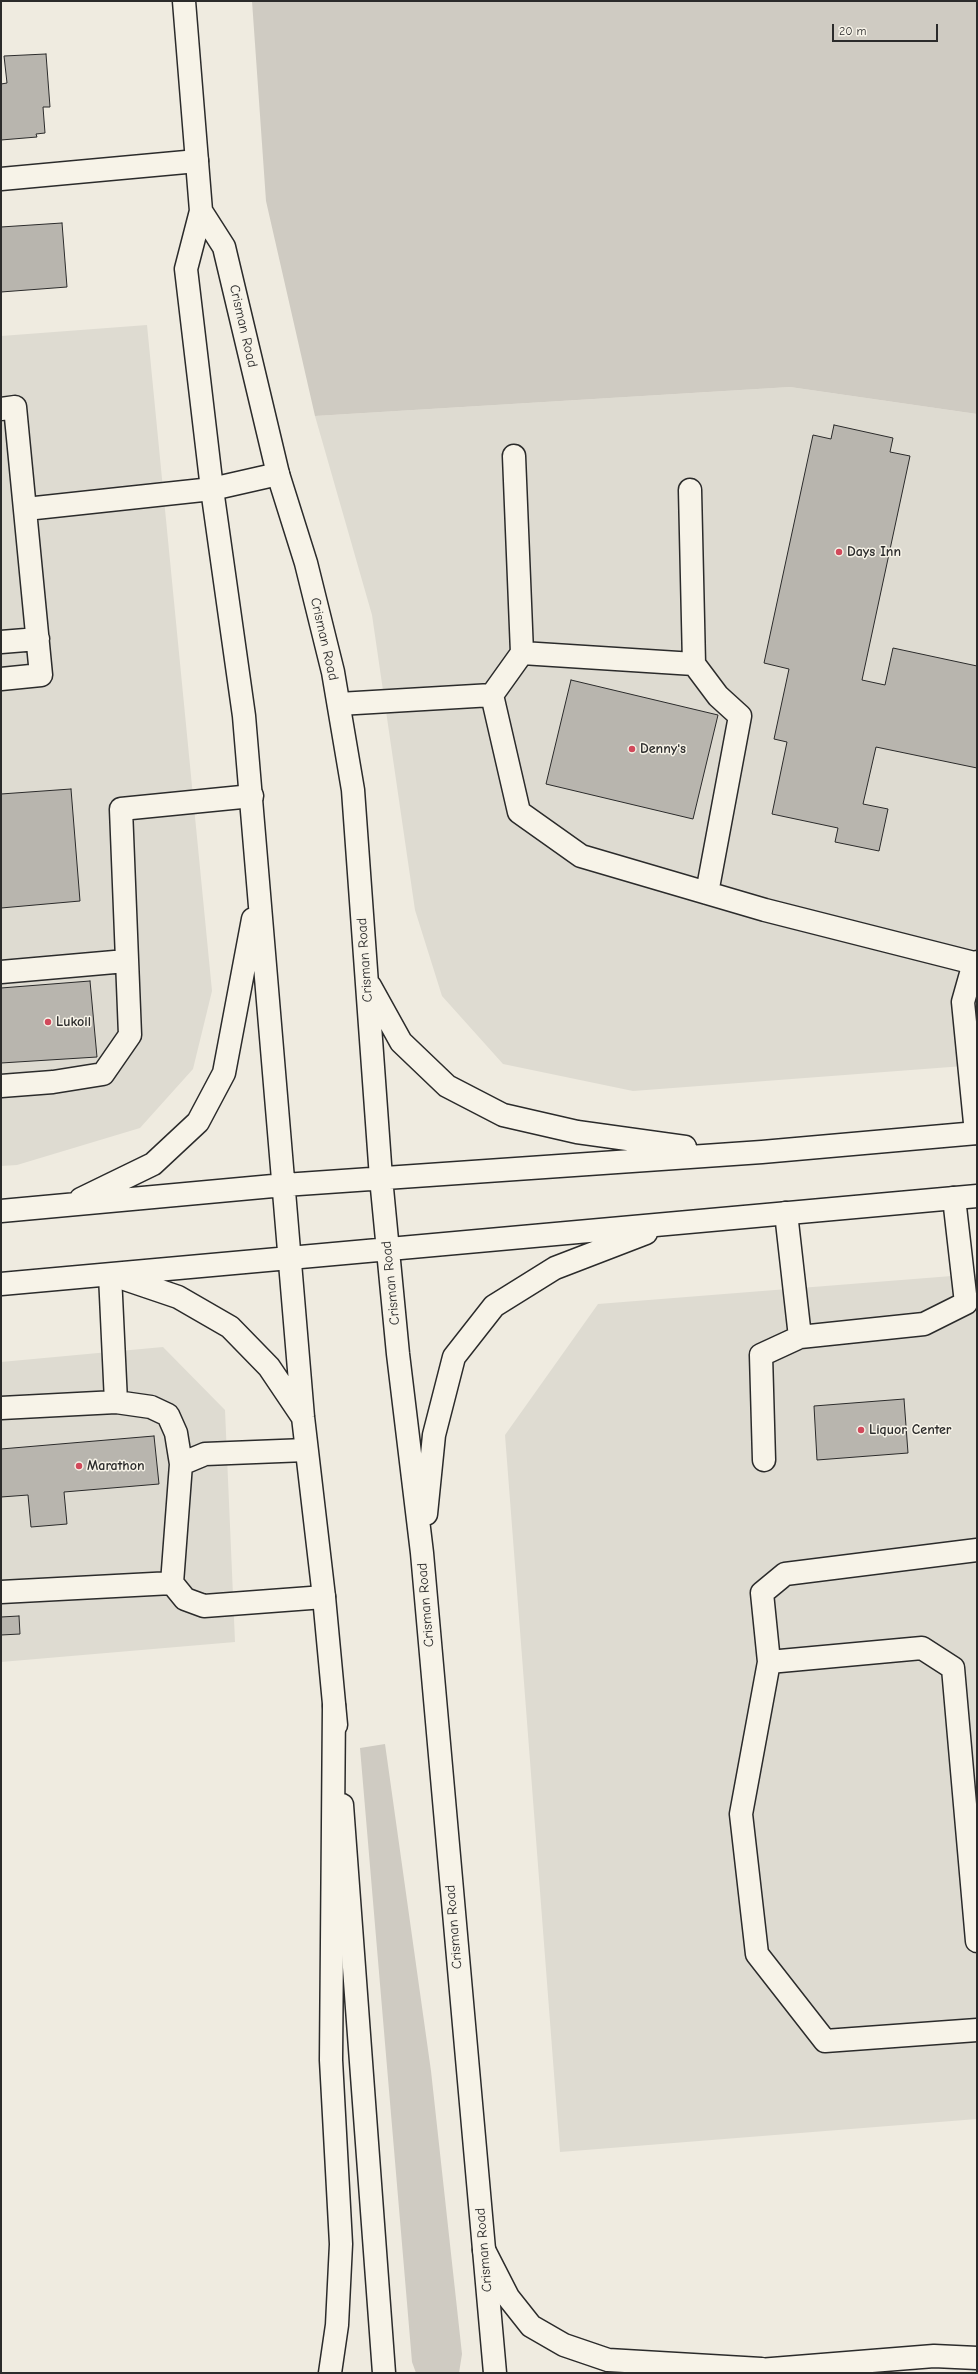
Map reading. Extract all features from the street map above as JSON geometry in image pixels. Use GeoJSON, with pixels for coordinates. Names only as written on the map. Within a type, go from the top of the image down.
{"type":"FeatureCollection","features":[{"type":"Feature","properties":{"kind":"main road","name":"Crisman Road"},"geometry":{"type":"LineString","coordinates":[[184,1],[201,211],[186,269],[212,488],[244,716],[252,796],[258,892],[303,1417],[324,1597],[334,1706],[384,2373]]}},
{"type":"Feature","properties":{"kind":"main road"},"geometry":{"type":"LineString","coordinates":[[1,179],[197,161]]}},
{"type":"Feature","properties":{"kind":"main road","name":"Crisman Road"},"geometry":{"type":"LineString","coordinates":[[201,211],[224,247],[278,474],[306,563],[333,672],[353,790],[387,1249],[422,1553],[495,2373]]}},
{"type":"Feature","properties":{"kind":"main road"},"geometry":{"type":"LineString","coordinates":[[1,409],[15,407],[9,444],[26,509],[41,675],[1,679]]}},
{"type":"Feature","properties":{"kind":"main road"},"geometry":{"type":"LineString","coordinates":[[1,1211],[284,1185],[762,1152],[977,1133],[963,1002],[976,962],[765,910],[581,856],[519,812],[492,695],[522,653],[514,456]]}},
{"type":"Feature","properties":{"kind":"main road"},"geometry":{"type":"LineString","coordinates":[[26,509],[212,488],[278,474]]}},
{"type":"Feature","properties":{"kind":"main road"},"geometry":{"type":"LineString","coordinates":[[690,490],[694,664],[718,696],[740,716],[707,893]]}},
{"type":"Feature","properties":{"kind":"main road"},"geometry":{"type":"LineString","coordinates":[[1,642],[38,639]]}},
{"type":"Feature","properties":{"kind":"main road"},"geometry":{"type":"LineString","coordinates":[[522,653],[694,664]]}},
{"type":"Feature","properties":{"kind":"main road"},"geometry":{"type":"LineString","coordinates":[[338,704],[492,695]]}},
{"type":"Feature","properties":{"kind":"main road"},"geometry":{"type":"LineString","coordinates":[[1,1086],[53,1082],[104,1074],[130,1035],[126,961],[127,918],[121,809],[252,796]]}},
{"type":"Feature","properties":{"kind":"main road"},"geometry":{"type":"LineString","coordinates":[[68,1205],[153,1164],[198,1122],[224,1073],[258,892]]}},
{"type":"Feature","properties":{"kind":"main road"},"geometry":{"type":"LineString","coordinates":[[1,972],[126,961]]}},
{"type":"Feature","properties":{"kind":"main road"},"geometry":{"type":"LineString","coordinates":[[367,978],[401,1042],[447,1086],[503,1115],[577,1132],[672,1146],[762,1152]]}},
{"type":"Feature","properties":{"kind":"main road"},"geometry":{"type":"LineString","coordinates":[[1,1284],[977,1196]]}},
{"type":"Feature","properties":{"kind":"main road"},"geometry":{"type":"LineString","coordinates":[[764,1460],[761,1355],[800,1337],[924,1324],[972,1305],[954,1198]]}},
{"type":"Feature","properties":{"kind":"main road"},"geometry":{"type":"LineString","coordinates":[[786,1213],[800,1337]]}},
{"type":"Feature","properties":{"kind":"main road"},"geometry":{"type":"LineString","coordinates":[[422,1553],[434,1435],[454,1357],[494,1306],[555,1268],[672,1224]]}},
{"type":"Feature","properties":{"kind":"main road"},"geometry":{"type":"LineString","coordinates":[[110,1275],[116,1402]]}},
{"type":"Feature","properties":{"kind":"main road"},"geometry":{"type":"LineString","coordinates":[[110,1275],[178,1297],[230,1328],[269,1367],[303,1417]]}},
{"type":"Feature","properties":{"kind":"main road"},"geometry":{"type":"LineString","coordinates":[[1,1408],[116,1402],[152,1407],[168,1415],[176,1433],[181,1464],[172,1582],[185,1599],[204,1606],[324,1597]]}},
{"type":"Feature","properties":{"kind":"main road"},"geometry":{"type":"LineString","coordinates":[[181,1464],[205,1454],[306,1450]]}},
{"type":"Feature","properties":{"kind":"main road"},"geometry":{"type":"LineString","coordinates":[[977,1550],[786,1574],[762,1592],[769,1662],[741,1814],[757,1954],[825,2041],[977,2030]]}},
{"type":"Feature","properties":{"kind":"main road"},"geometry":{"type":"LineString","coordinates":[[1,1592],[172,1582]]}},
{"type":"Feature","properties":{"kind":"main road"},"geometry":{"type":"LineString","coordinates":[[769,1662],[922,1648],[953,1668],[977,1941]]}},
{"type":"Feature","properties":{"kind":"main road"},"geometry":{"type":"LineString","coordinates":[[330,2373],[337,2325],[340,2244],[331,2060],[334,1706]]}},
{"type":"Feature","properties":{"kind":"main road"},"geometry":{"type":"LineString","coordinates":[[484,2250],[508,2297],[531,2326],[564,2345],[608,2360],[762,2369]]}},
{"type":"Feature","properties":{"kind":"main road"},"geometry":{"type":"LineString","coordinates":[[728,2373],[934,2356],[977,2358]]}},
{"type":"Feature","properties":{"kind":"shaded area"},"geometry":{"type":"Polygon","coordinates":[[[252,1],[977,1],[977,414],[790,387],[315,416],[266,201],[252,1]]]}},
{"type":"Feature","properties":{"kind":"shaded area"},"geometry":{"type":"Polygon","coordinates":[[[147,325],[212,991],[193,1069],[140,1128],[17,1165],[1,1166],[1,336],[147,325]]]}},
{"type":"Feature","properties":{"kind":"shaded area"},"geometry":{"type":"Polygon","coordinates":[[[790,387],[977,414],[977,1065],[633,1091],[503,1064],[442,996],[415,910],[372,615],[315,416],[790,387]]]}},
{"type":"Feature","properties":{"kind":"shaded area"},"geometry":{"type":"Polygon","coordinates":[[[977,1274],[977,2119],[560,2152],[505,1435],[598,1304],[977,1274]]]}},
{"type":"Feature","properties":{"kind":"shaded area"},"geometry":{"type":"Polygon","coordinates":[[[163,1347],[225,1410],[235,1642],[1,1662],[1,1362],[163,1347]]]}},
{"type":"Feature","properties":{"kind":"shaded area"},"geometry":{"type":"Polygon","coordinates":[[[385,1744],[431,2071],[462,2354],[459,2373],[416,2373],[412,2362],[360,1748],[385,1744]]]}},
{"type":"Feature","properties":{"kind":"building"},"geometry":{"type":"Polygon","coordinates":[[[46,54],[50,107],[43,107],[45,133],[36,134],[37,137],[1,140],[1,84],[7,83],[4,56],[46,54]]]}},
{"type":"Feature","properties":{"kind":"building"},"geometry":{"type":"Polygon","coordinates":[[[62,223],[67,287],[1,292],[1,227],[62,223]]]}},
{"type":"Feature","properties":{"kind":"building","name":"Days Inn"},"geometry":{"type":"Polygon","coordinates":[[[834,425],[893,438],[890,452],[910,456],[862,680],[885,685],[893,648],[977,666],[977,768],[876,747],[863,804],[888,809],[879,851],[835,842],[838,828],[772,814],[787,742],[774,739],[789,669],[764,663],[813,435],[831,439],[834,425]]]}},
{"type":"Feature","properties":{"kind":"building","name":"Denny's"},"geometry":{"type":"Polygon","coordinates":[[[571,680],[718,715],[693,819],[546,784],[571,680]]]}},
{"type":"Feature","properties":{"kind":"building"},"geometry":{"type":"Polygon","coordinates":[[[71,789],[80,901],[1,908],[1,794],[71,789]]]}},
{"type":"Feature","properties":{"kind":"building","name":"Lukoil"},"geometry":{"type":"Polygon","coordinates":[[[90,981],[97,1057],[1,1063],[1,988],[90,981]]]}},
{"type":"Feature","properties":{"kind":"building","name":"Liquor Center"},"geometry":{"type":"Polygon","coordinates":[[[904,1399],[908,1453],[817,1460],[814,1406],[904,1399]]]}},
{"type":"Feature","properties":{"kind":"building","name":"Marathon"},"geometry":{"type":"Polygon","coordinates":[[[154,1436],[159,1484],[64,1492],[67,1524],[31,1527],[28,1495],[1,1497],[1,1449],[154,1436]]]}},
{"type":"Feature","properties":{"kind":"building"},"geometry":{"type":"Polygon","coordinates":[[[19,1616],[20,1634],[1,1635],[1,1617],[19,1616]]]}},
{"type":"Feature","properties":{"kind":"place","name":"Days Inn"},"geometry":{"type":"Point","coordinates":[839,552]}},
{"type":"Feature","properties":{"kind":"place","name":"Denny's"},"geometry":{"type":"Point","coordinates":[632,749]}},
{"type":"Feature","properties":{"kind":"place","name":"Lukoil"},"geometry":{"type":"Point","coordinates":[48,1022]}},
{"type":"Feature","properties":{"kind":"place","name":"Liquor Center"},"geometry":{"type":"Point","coordinates":[861,1430]}},
{"type":"Feature","properties":{"kind":"place","name":"Marathon"},"geometry":{"type":"Point","coordinates":[79,1466]}}]}
